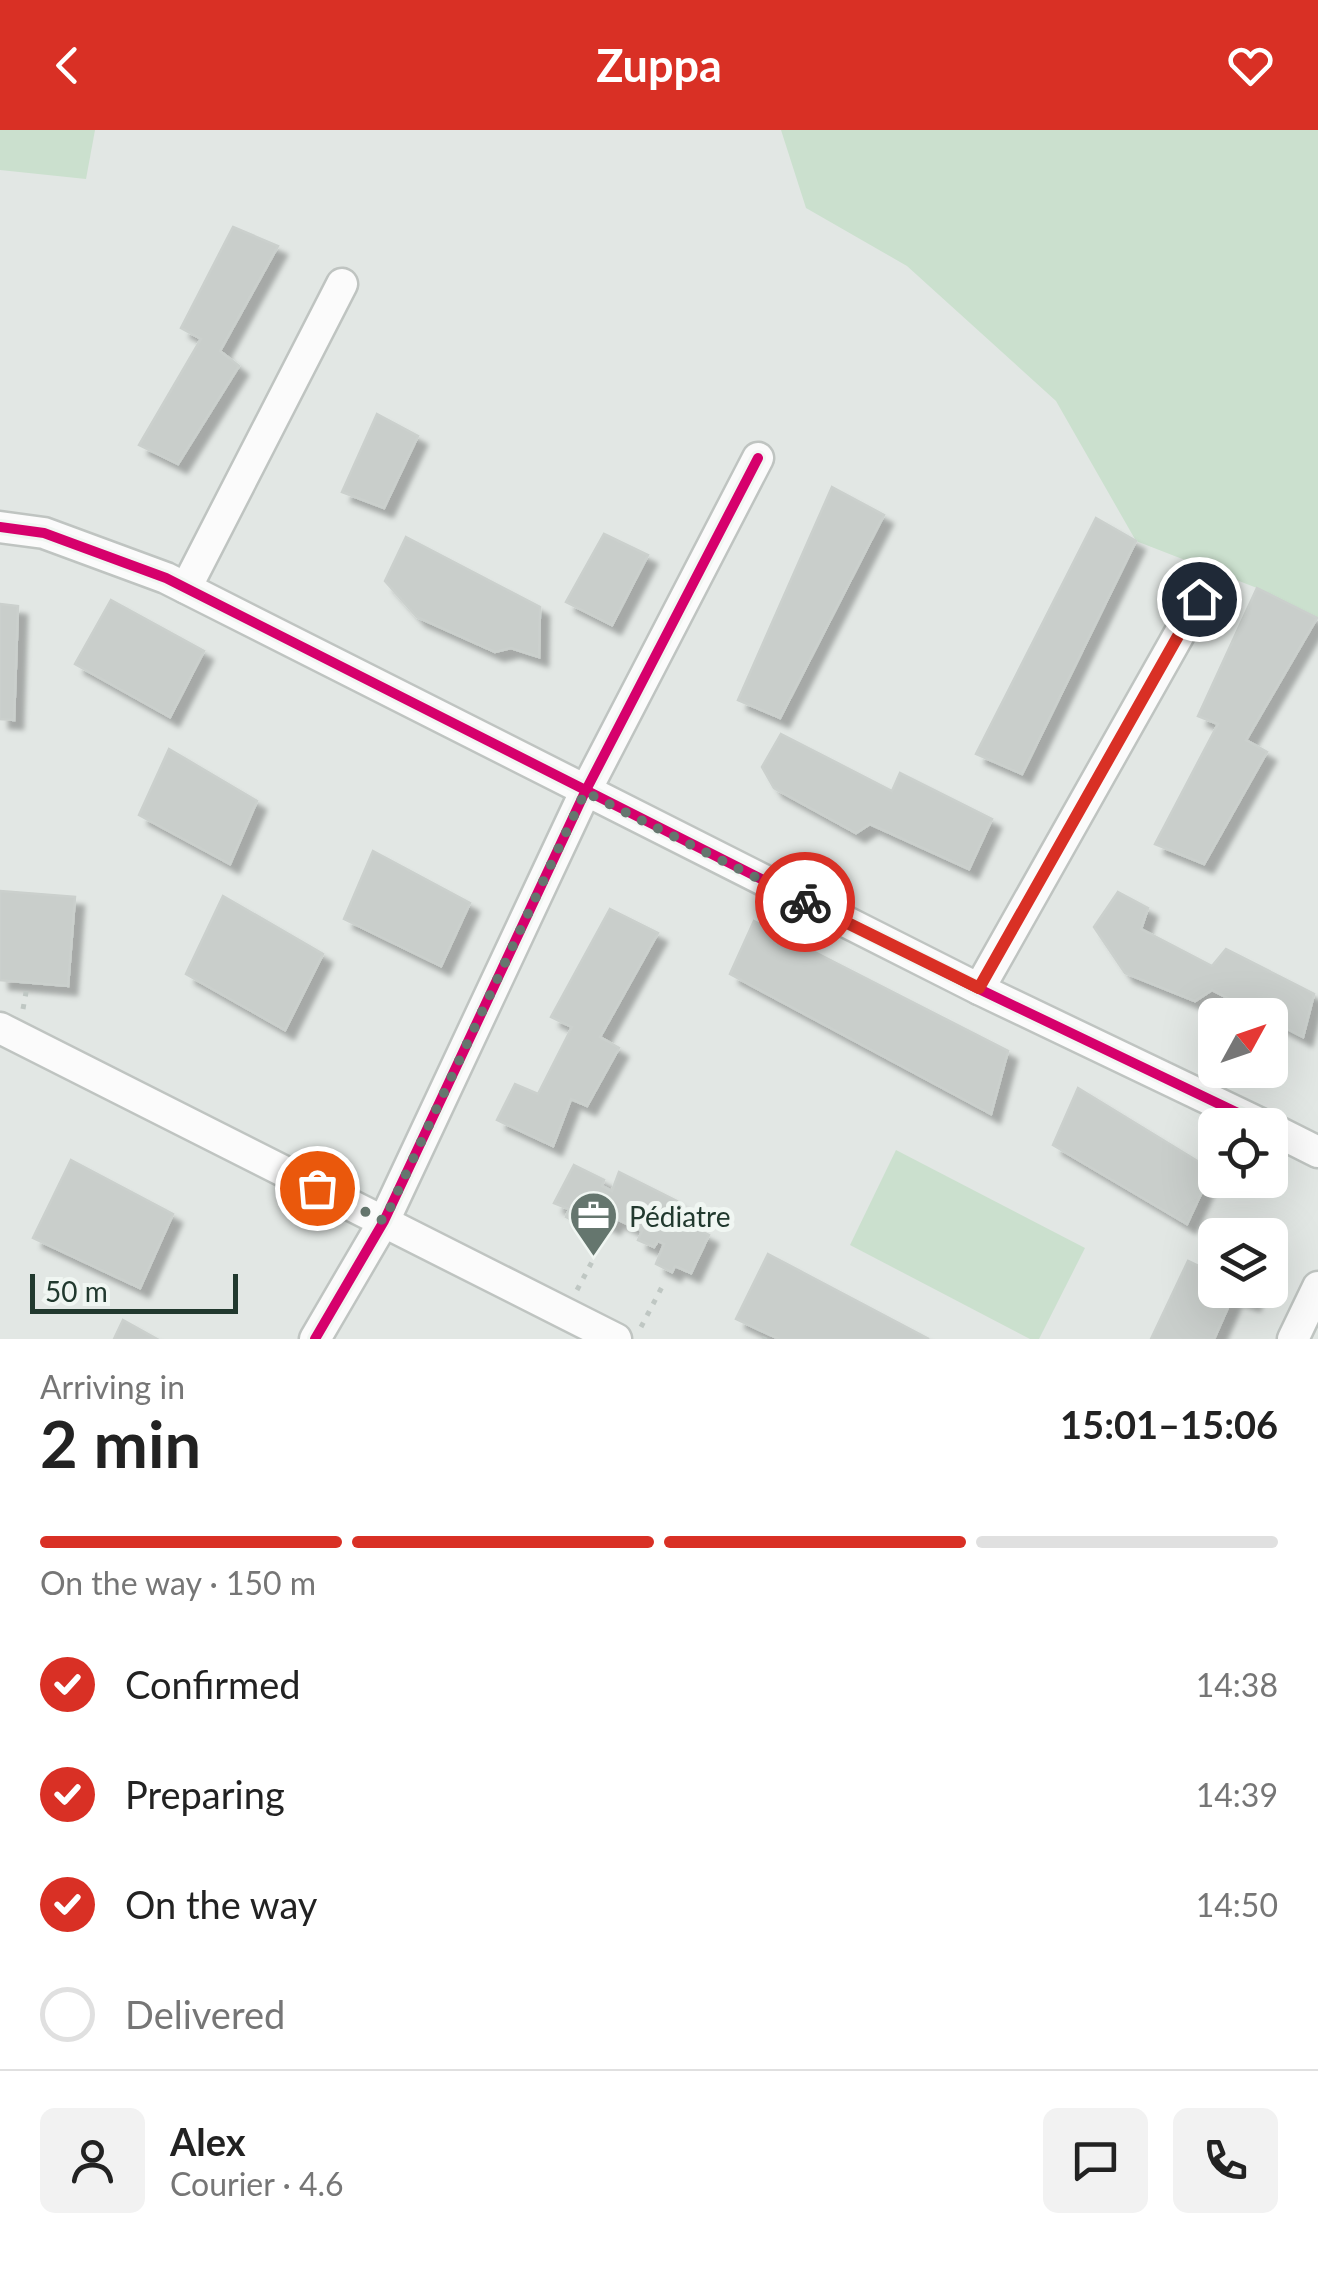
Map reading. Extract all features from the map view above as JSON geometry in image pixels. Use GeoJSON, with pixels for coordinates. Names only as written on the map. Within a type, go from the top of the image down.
{"type":"FeatureCollection","features":[{"type":"Feature","properties":{"kind":"street"},"geometry":{"type":"LineString","coordinates":[[186,588],[342,284]]}},
{"type":"Feature","properties":{"kind":"street"},"geometry":{"type":"LineString","coordinates":[[315,1339],[384,1221],[585,792],[758,458]]}},
{"type":"Feature","properties":{"kind":"street"},"geometry":{"type":"LineString","coordinates":[[0,527],[44,533],[186,588],[585,792],[1228,1108]]}},
{"type":"Feature","properties":{"kind":"street"},"geometry":{"type":"LineString","coordinates":[[979,988],[1199,599]]}},
{"type":"Feature","properties":{"kind":"street"},"geometry":{"type":"LineString","coordinates":[[0,1028],[384,1221],[629,1333]]}},
{"type":"Feature","properties":{"kind":"street"},"geometry":{"type":"LineString","coordinates":[[1288,1137],[1318,1152]]}},
{"type":"Feature","properties":{"kind":"street"},"geometry":{"type":"LineString","coordinates":[[1294,1339],[1318,1288]]}},
{"type":"Feature","properties":{"kind":"path"},"geometry":{"type":"LineString","coordinates":[[576,1292],[594,1258]]}},
{"type":"Feature","properties":{"kind":"path"},"geometry":{"type":"LineString","coordinates":[[629,1333],[663,1285]]}},
{"type":"Feature","properties":{"kind":"green space"},"geometry":{"type":"Polygon","coordinates":[[[0,130],[95,130],[86,179],[0,170],[0,130]]]}},
{"type":"Feature","properties":{"kind":"green space"},"geometry":{"type":"Polygon","coordinates":[[[781,130],[1318,130],[1318,618],[1257,588],[1136,541],[1056,401],[907,266],[806,208],[781,130]]]}},
{"type":"Feature","properties":{"kind":"green space"},"geometry":{"type":"Polygon","coordinates":[[[896,1150],[1085,1248],[1039,1339],[1030,1339],[850,1245],[896,1150]]]}},
{"type":"Feature","properties":{"kind":"building"},"geometry":{"type":"Polygon","coordinates":[[[233,227],[278,246],[220,351],[239,366],[178,464],[139,445],[201,339],[181,328],[233,227]]]}},
{"type":"Feature","properties":{"kind":"building"},"geometry":{"type":"Polygon","coordinates":[[[377,414],[418,436],[384,508],[342,492],[377,414]]]}},
{"type":"Feature","properties":{"kind":"building"},"geometry":{"type":"Polygon","coordinates":[[[832,487],[884,515],[780,718],[738,700],[832,487]]]}},
{"type":"Feature","properties":{"kind":"building"},"geometry":{"type":"Polygon","coordinates":[[[1096,518],[1136,541],[1022,774],[976,754],[1096,518]]]}},
{"type":"Feature","properties":{"kind":"building"},"geometry":{"type":"Polygon","coordinates":[[[604,534],[648,555],[612,625],[566,602],[604,534]]]}},
{"type":"Feature","properties":{"kind":"building"},"geometry":{"type":"Polygon","coordinates":[[[406,537],[540,607],[539,657],[511,648],[495,652],[417,617],[385,581],[406,537]]]}},
{"type":"Feature","properties":{"kind":"building"},"geometry":{"type":"Polygon","coordinates":[[[1257,588],[1317,618],[1246,740],[1267,752],[1204,864],[1155,844],[1218,724],[1198,716],[1257,588]]]}},
{"type":"Feature","properties":{"kind":"building"},"geometry":{"type":"Polygon","coordinates":[[[111,600],[204,651],[170,717],[75,664],[111,600]]]}},
{"type":"Feature","properties":{"kind":"building"},"geometry":{"type":"Polygon","coordinates":[[[0,604],[18,606],[14,720],[0,719],[0,604]]]}},
{"type":"Feature","properties":{"kind":"building"},"geometry":{"type":"Polygon","coordinates":[[[781,734],[892,791],[900,773],[992,819],[969,869],[870,824],[856,833],[774,788],[762,767],[781,734]]]}},
{"type":"Feature","properties":{"kind":"building"},"geometry":{"type":"Polygon","coordinates":[[[169,749],[257,801],[230,864],[139,815],[169,749]]]}},
{"type":"Feature","properties":{"kind":"building"},"geometry":{"type":"Polygon","coordinates":[[[373,851],[470,903],[441,966],[344,919],[373,851]]]}},
{"type":"Feature","properties":{"kind":"building"},"geometry":{"type":"Polygon","coordinates":[[[0,891],[75,897],[68,986],[0,980],[0,891]]]}},
{"type":"Feature","properties":{"kind":"building"},"geometry":{"type":"Polygon","coordinates":[[[1118,892],[1148,908],[1141,929],[1212,966],[1226,949],[1314,994],[1303,1037],[1288,1029],[1288,998],[1227,998],[1212,990],[1195,1001],[1125,973],[1094,927],[1118,892]]]}},
{"type":"Feature","properties":{"kind":"building"},"geometry":{"type":"Polygon","coordinates":[[[223,896],[323,954],[285,1030],[186,974],[223,896]]]}},
{"type":"Feature","properties":{"kind":"building"},"geometry":{"type":"Polygon","coordinates":[[[610,909],[658,933],[600,1037],[619,1048],[587,1106],[571,1099],[553,1146],[497,1120],[515,1084],[538,1094],[572,1027],[551,1017],[610,909]]]}},
{"type":"Feature","properties":{"kind":"building"},"geometry":{"type":"Polygon","coordinates":[[[754,921],[1008,1051],[991,1114],[730,974],[754,921]]]}},
{"type":"Feature","properties":{"kind":"building"},"geometry":{"type":"Polygon","coordinates":[[[1078,1088],[1198,1161],[1199,1198],[1187,1224],[1053,1145],[1078,1088]]]}},
{"type":"Feature","properties":{"kind":"building"},"geometry":{"type":"Polygon","coordinates":[[[71,1160],[173,1214],[140,1288],[33,1238],[71,1160]]]}},
{"type":"Feature","properties":{"kind":"building"},"geometry":{"type":"Polygon","coordinates":[[[574,1165],[604,1180],[602,1186],[612,1191],[619,1172],[677,1201],[671,1216],[709,1235],[691,1273],[675,1266],[672,1272],[656,1264],[664,1244],[658,1241],[654,1247],[638,1240],[642,1231],[615,1218],[611,1225],[595,1217],[600,1208],[589,1203],[580,1224],[566,1217],[569,1209],[554,1203],[574,1165]]]}},
{"type":"Feature","properties":{"kind":"building"},"geometry":{"type":"Polygon","coordinates":[[[768,1254],[929,1339],[779,1339],[736,1319],[768,1254]]]}},
{"type":"Feature","properties":{"kind":"building"},"geometry":{"type":"Polygon","coordinates":[[[1188,1261],[1198,1266],[1198,1308],[1228,1308],[1214,1339],[1151,1339],[1188,1261]]]}},
{"type":"Feature","properties":{"kind":"building"},"geometry":{"type":"Polygon","coordinates":[[[123,1320],[157,1339],[114,1339],[123,1320]]]}},
{"type":"Feature","properties":{"kind":"cycle path"},"geometry":{"type":"LineString","coordinates":[[315,1339],[384,1221],[585,792],[758,458]]}},
{"type":"Feature","properties":{"kind":"cycle path"},"geometry":{"type":"LineString","coordinates":[[0,527],[44,533],[166,578],[979,989],[1228,1108]]}},
{"type":"Feature","properties":{"kind":"way so far"},"geometry":{"type":"LineString","coordinates":[[317,1188],[384,1221],[585,792],[805,902]]}},
{"type":"Feature","properties":{"kind":"place","name":"Pédiatre"},"geometry":{"type":"Point","coordinates":[594,1258]}},
{"type":"Feature","properties":{"kind":"route"},"geometry":{"type":"LineString","coordinates":[[805,902],[979,988],[1199,599]]}}]}
